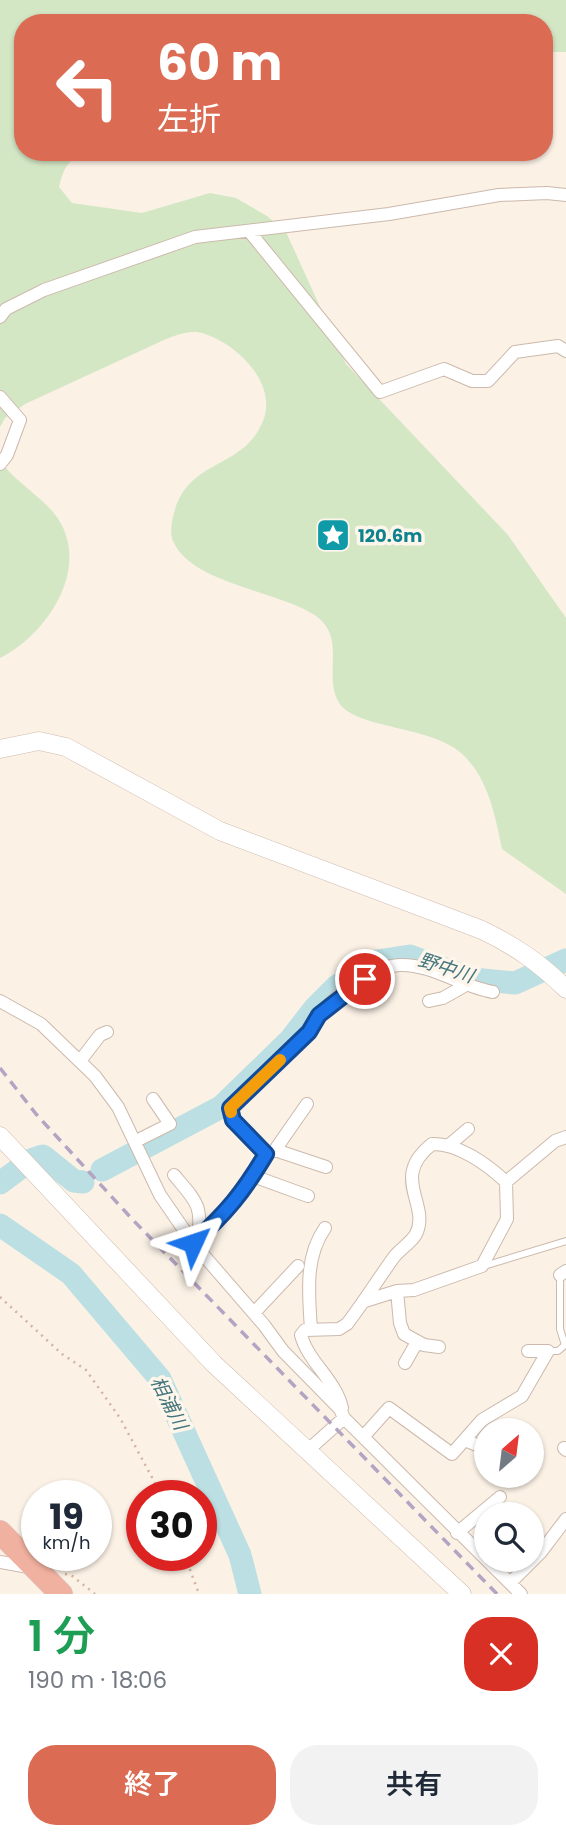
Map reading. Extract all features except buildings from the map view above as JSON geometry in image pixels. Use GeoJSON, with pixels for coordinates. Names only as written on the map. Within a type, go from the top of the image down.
{"type":"FeatureCollection","features":[{"type":"Feature","properties":{"kind":"highway"},"geometry":{"type":"LineString","coordinates":[[0,1532],[21,1553]]}},
{"type":"Feature","properties":{"kind":"highway"},"geometry":{"type":"LineString","coordinates":[[39,1571],[61,1594]]}},
{"type":"Feature","properties":{"kind":"street"},"geometry":{"type":"LineString","coordinates":[[0,317],[6,309],[44,290],[195,237],[389,214],[499,195],[547,192],[566,195]]}},
{"type":"Feature","properties":{"kind":"street"},"geometry":{"type":"LineString","coordinates":[[249,230],[380,392],[444,369],[472,381],[488,381],[515,352],[558,346],[566,351]]}},
{"type":"Feature","properties":{"kind":"street"},"geometry":{"type":"LineString","coordinates":[[0,397],[20,420],[7,455],[0,464]]}},
{"type":"Feature","properties":{"kind":"street"},"geometry":{"type":"LineString","coordinates":[[0,749],[39,741],[66,747],[220,831],[482,930],[534,958],[564,987]]}},
{"type":"Feature","properties":{"kind":"street"},"geometry":{"type":"LineString","coordinates":[[321,1151],[322,1166],[270,1152],[233,1120],[230,1108],[309,1032],[319,1015],[352,986],[378,971],[400,965],[426,970],[493,992]]}},
{"type":"Feature","properties":{"kind":"street"},"geometry":{"type":"LineString","coordinates":[[429,1002],[443,998],[466,985]]}},
{"type":"Feature","properties":{"kind":"street"},"geometry":{"type":"LineString","coordinates":[[0,1001],[41,1024],[95,1076],[118,1107],[160,1195],[283,1351],[340,1409],[344,1419],[521,1594]]}},
{"type":"Feature","properties":{"kind":"street"},"geometry":{"type":"LineString","coordinates":[[80,1061],[100,1035],[107,1032]]}},
{"type":"Feature","properties":{"kind":"street"},"geometry":{"type":"LineString","coordinates":[[136,1141],[170,1124],[153,1099]]}},
{"type":"Feature","properties":{"kind":"street"},"geometry":{"type":"LineString","coordinates":[[195,1241],[225,1214],[307,1104]]}},
{"type":"Feature","properties":{"kind":"street"},"geometry":{"type":"LineString","coordinates":[[448,1146],[468,1129]]}},
{"type":"Feature","properties":{"kind":"street"},"geometry":{"type":"LineString","coordinates":[[0,1136],[214,1364],[462,1594]]}},
{"type":"Feature","properties":{"kind":"street"},"geometry":{"type":"LineString","coordinates":[[506,1182],[555,1141],[566,1138]]}},
{"type":"Feature","properties":{"kind":"street"},"geometry":{"type":"LineString","coordinates":[[344,1419],[341,1401],[329,1378],[303,1344],[301,1335],[305,1330],[340,1329],[347,1324],[396,1255],[416,1235],[419,1225],[412,1172],[416,1160],[432,1144],[448,1146],[488,1166],[506,1182],[507,1219],[482,1266],[414,1290],[397,1291],[365,1301]]}},
{"type":"Feature","properties":{"kind":"street"},"geometry":{"type":"LineString","coordinates":[[174,1175],[200,1206],[201,1219],[195,1241]]}},
{"type":"Feature","properties":{"kind":"street"},"geometry":{"type":"LineString","coordinates":[[253,1176],[308,1196]]}},
{"type":"Feature","properties":{"kind":"street"},"geometry":{"type":"LineString","coordinates":[[311,1330],[311,1259],[318,1237],[326,1228]]}},
{"type":"Feature","properties":{"kind":"street"},"geometry":{"type":"LineString","coordinates":[[254,1313],[298,1266]]}},
{"type":"Feature","properties":{"kind":"street"},"geometry":{"type":"LineString","coordinates":[[397,1291],[404,1334],[417,1342],[439,1347]]}},
{"type":"Feature","properties":{"kind":"street"},"geometry":{"type":"LineString","coordinates":[[405,1363],[417,1342]]}},
{"type":"Feature","properties":{"kind":"street"},"geometry":{"type":"LineString","coordinates":[[363,1437],[389,1408],[452,1454],[482,1420],[522,1396],[548,1352],[528,1351]]}},
{"type":"Feature","properties":{"kind":"street"},"geometry":{"type":"LineString","coordinates":[[307,1451],[344,1419]]}},
{"type":"Feature","properties":{"kind":"street"},"geometry":{"type":"LineString","coordinates":[[464,1440],[474,1444]]}},
{"type":"Feature","properties":{"kind":"street"},"geometry":{"type":"LineString","coordinates":[[457,1533],[500,1497]]}},
{"type":"Feature","properties":{"kind":"street"},"geometry":{"type":"LineString","coordinates":[[510,1583],[541,1552],[566,1519]]}},
{"type":"Feature","properties":{"kind":"street"},"geometry":{"type":"LineString","coordinates":[[0,1562],[21,1567]]}},
{"type":"Feature","properties":{"kind":"lane"},"geometry":{"type":"LineString","coordinates":[[482,1266],[566,1241]]}},
{"type":"Feature","properties":{"kind":"lane"},"geometry":{"type":"LineString","coordinates":[[548,1352],[558,1351],[565,1345],[560,1329],[563,1273]]}},
{"type":"Feature","properties":{"kind":"path"},"geometry":{"type":"LineString","coordinates":[[0,1297],[62,1354],[86,1370],[120,1418],[153,1480]]}},
{"type":"Feature","properties":{"kind":"path"},"geometry":{"type":"LineString","coordinates":[[191,1571],[199,1594]]}},
{"type":"Feature","properties":{"kind":"green space"},"geometry":{"type":"Polygon","coordinates":[[[0,0],[566,0],[566,52],[553,52],[553,14],[14,14],[14,161],[71,161],[59,187],[72,203],[142,213],[210,193],[236,198],[267,216],[286,232],[346,364],[508,535],[566,618],[566,894],[502,849],[484,785],[478,773],[461,753],[431,737],[359,717],[346,710],[338,701],[334,690],[332,644],[324,623],[297,606],[237,585],[199,568],[184,557],[174,543],[171,531],[173,517],[180,498],[190,484],[202,473],[242,449],[254,437],[263,421],[265,393],[260,380],[242,357],[230,347],[218,339],[195,332],[164,340],[25,404],[5,418],[0,427],[0,0]]]}},
{"type":"Feature","properties":{"kind":"green space"},"geometry":{"type":"Polygon","coordinates":[[[0,459],[10,472],[53,512],[65,532],[69,553],[68,574],[61,595],[49,614],[35,632],[0,658],[0,459]]]}},
{"type":"Feature","properties":{"kind":"waterway","name":"野中川"},"geometry":{"type":"LineString","coordinates":[[102,1170],[221,1107],[290,1040],[314,1009],[337,986],[377,961],[410,956],[472,979],[515,983],[566,960]]}},
{"type":"Feature","properties":{"kind":"waterway","name":"野中川"},"geometry":{"type":"LineString","coordinates":[[0,1183],[31,1160],[43,1156],[74,1181],[83,1182]]}},
{"type":"Feature","properties":{"kind":"waterway","name":"相浦川"},"geometry":{"type":"LineString","coordinates":[[0,1225],[71,1274],[160,1379],[240,1555],[250,1594]]}},
{"type":"Feature","properties":{"kind":"railway"},"geometry":{"type":"LineString","coordinates":[[0,1068],[36,1114],[132,1219],[497,1594]]}},
{"type":"Feature","properties":{"kind":"slow traffic"},"geometry":{"type":"LineString","coordinates":[[231,1112],[230,1108],[280,1060]]}},
{"type":"Feature","properties":{"kind":"place","name":"120.6m"},"geometry":{"type":"Point","coordinates":[333,535]}},
{"type":"Feature","properties":{"kind":"route"},"geometry":{"type":"LineString","coordinates":[[193,1243],[225,1214],[245,1189],[266,1154],[233,1120],[230,1108],[309,1032],[319,1015],[352,986],[365,979]]}}]}
